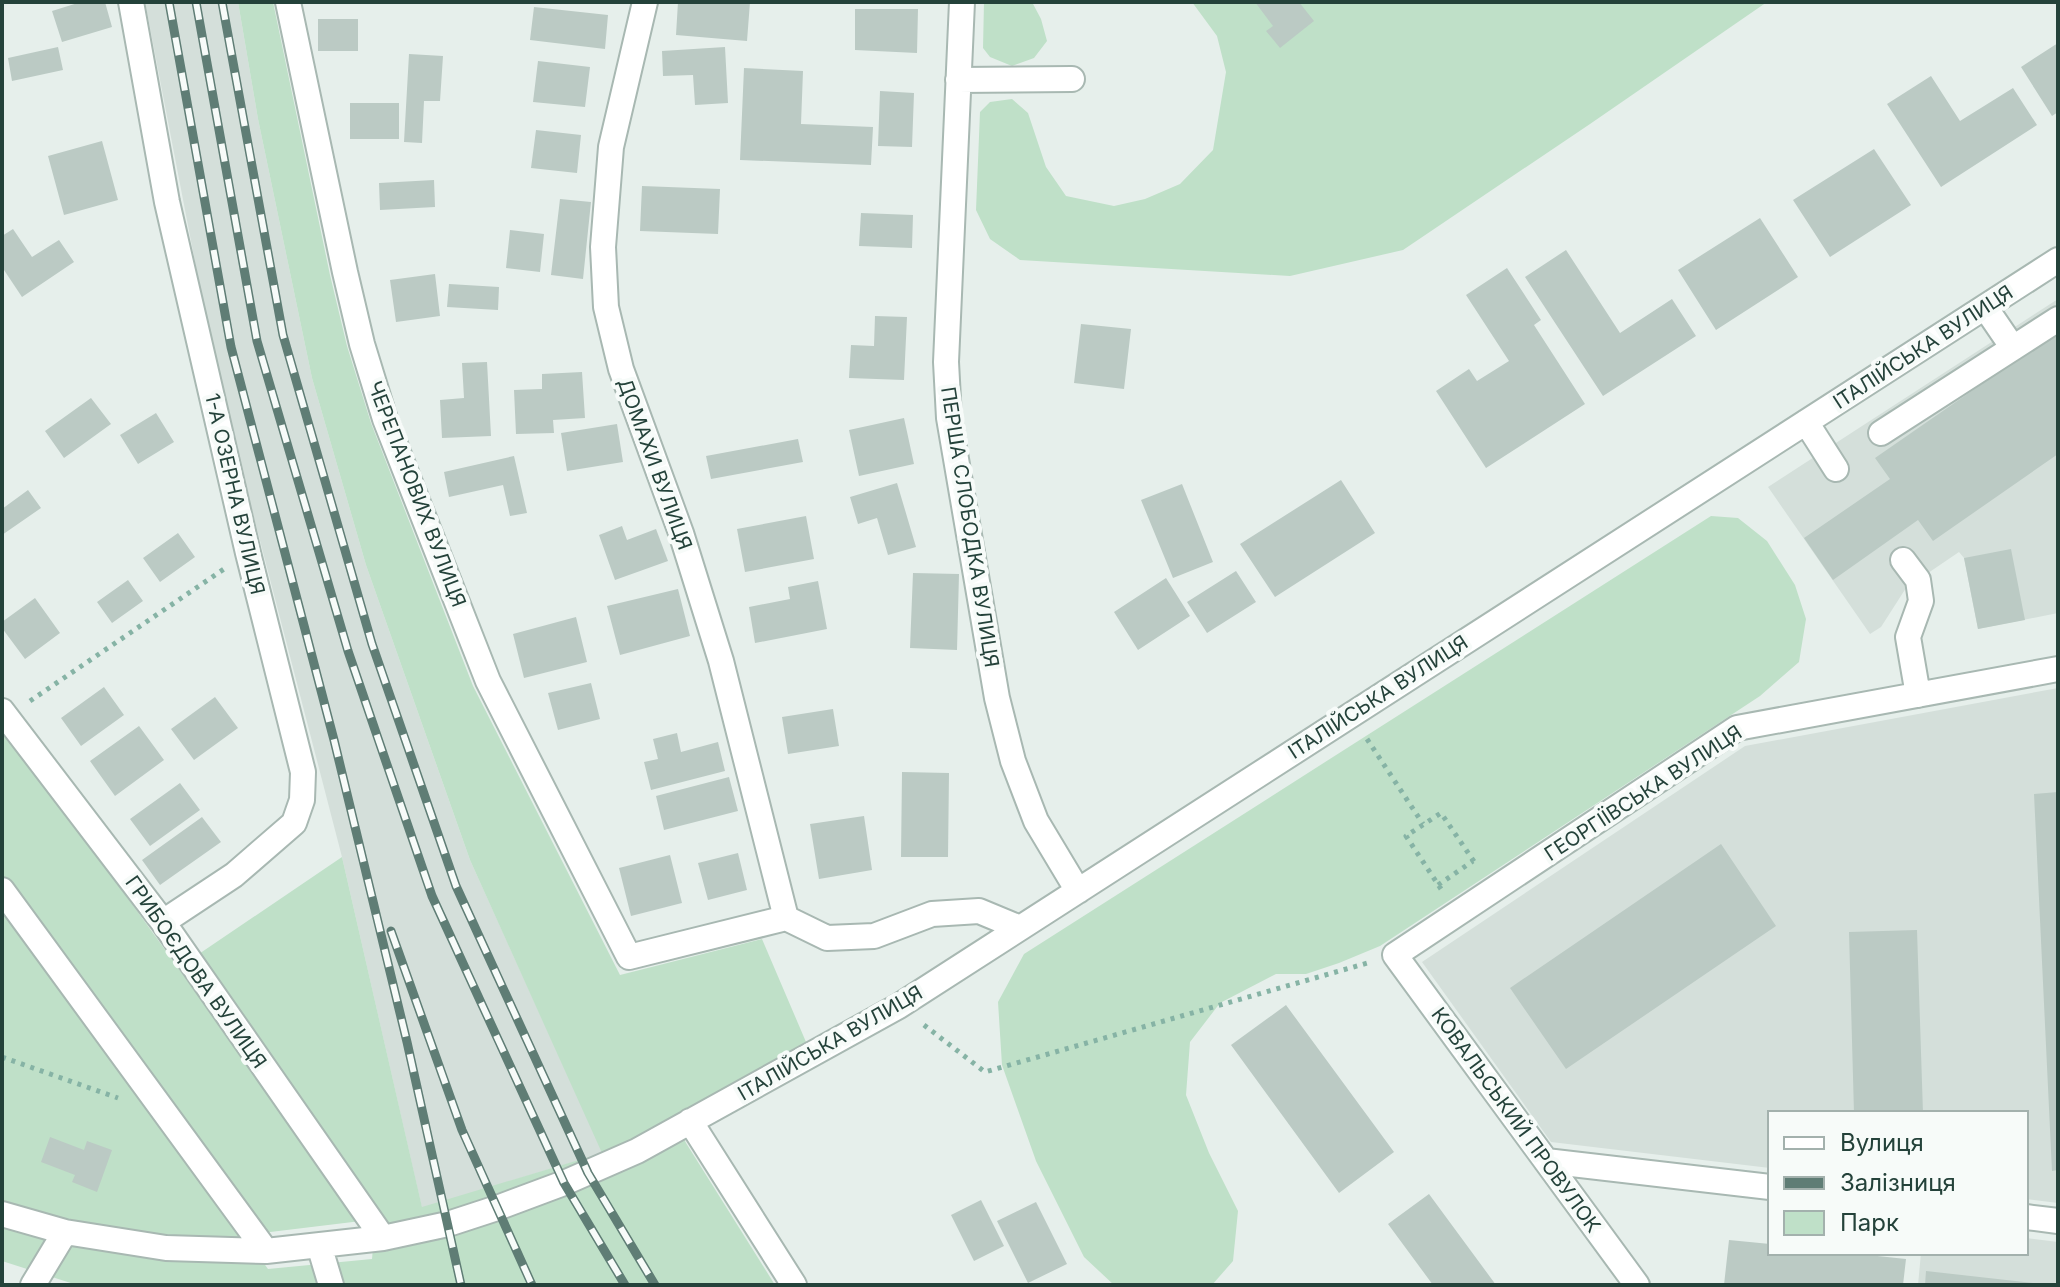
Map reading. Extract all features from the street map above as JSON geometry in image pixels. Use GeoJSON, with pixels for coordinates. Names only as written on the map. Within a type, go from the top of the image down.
{"type":"FeatureCollection","features":[{"type":"Feature","properties":{"kind":"street","name":"1-А ОЗЕРНА ВУЛИЦЯ"},"geometry":{"type":"LineString","coordinates":[[131,2],[167,202],[248,553],[303,772],[302,800],[294,823],[234,875],[163,922]]}},
{"type":"Feature","properties":{"kind":"street","name":"ЧЕРЕПАНОВИХ ВУЛИЦЯ"},"geometry":{"type":"LineString","coordinates":[[288,2],[345,272],[362,344],[385,419],[488,681],[629,957],[786,918]]}},
{"type":"Feature","properties":{"kind":"street","name":"ДОМАХИ ВУЛИЦЯ"},"geometry":{"type":"LineString","coordinates":[[645,2],[611,147],[603,247],[606,307],[621,369],[681,533],[721,661],[786,918]]}},
{"type":"Feature","properties":{"kind":"street","name":"ПЕРША СЛОБОДКА ВУЛИЦЯ"},"geometry":{"type":"LineString","coordinates":[[962,2],[946,362],[949,418],[997,698],[1013,761],[1036,821],[1078,891]]}},
{"type":"Feature","properties":{"kind":"street"},"geometry":{"type":"LineString","coordinates":[[958,80],[1072,79]]}},
{"type":"Feature","properties":{"kind":"street","name":"ІТАЛІЙСЬКА ВУЛИЦЯ"},"geometry":{"type":"LineString","coordinates":[[2,1214],[65,1232],[166,1248],[266,1251],[383,1238],[448,1224],[576,1178],[637,1151],[899,1006],[2058,260]]}},
{"type":"Feature","properties":{"kind":"street"},"geometry":{"type":"LineString","coordinates":[[1985,307],[2013,348]]}},
{"type":"Feature","properties":{"kind":"street"},"geometry":{"type":"LineString","coordinates":[[1881,433],[2058,319]]}},
{"type":"Feature","properties":{"kind":"street"},"geometry":{"type":"LineString","coordinates":[[1806,422],[1836,469]]}},
{"type":"Feature","properties":{"kind":"street"},"geometry":{"type":"LineString","coordinates":[[1903,560],[1918,580],[1921,601],[1908,637],[1918,695]]}},
{"type":"Feature","properties":{"kind":"street","name":"ГЕОРГІЇВСЬКА ВУЛИЦЯ"},"geometry":{"type":"LineString","coordinates":[[1395,955],[1737,728],[2058,669]]}},
{"type":"Feature","properties":{"kind":"street","name":"ГРИБОЄДОВА ВУЛИЦЯ"},"geometry":{"type":"LineString","coordinates":[[4,714],[163,922],[383,1238]]}},
{"type":"Feature","properties":{"kind":"street"},"geometry":{"type":"LineString","coordinates":[[2,890],[266,1251]]}},
{"type":"Feature","properties":{"kind":"street"},"geometry":{"type":"LineString","coordinates":[[786,918],[827,938],[874,936],[932,914],[979,911],[1020,928]]}},
{"type":"Feature","properties":{"kind":"street","name":"КОВАЛЬСЬКИЙ ПРОВУЛОК"},"geometry":{"type":"LineString","coordinates":[[1395,955],[1637,1285]]}},
{"type":"Feature","properties":{"kind":"street"},"geometry":{"type":"LineString","coordinates":[[690,1121],[794,1285]]}},
{"type":"Feature","properties":{"kind":"street"},"geometry":{"type":"LineString","coordinates":[[1546,1161],[1768,1187]]}},
{"type":"Feature","properties":{"kind":"street"},"geometry":{"type":"LineString","coordinates":[[2028,1217],[2058,1221]]}},
{"type":"Feature","properties":{"kind":"street"},"geometry":{"type":"LineString","coordinates":[[33,1285],[65,1232]]}},
{"type":"Feature","properties":{"kind":"street"},"geometry":{"type":"LineString","coordinates":[[319,1245],[331,1285]]}},
{"type":"Feature","properties":{"kind":"path"},"geometry":{"type":"LineString","coordinates":[[4,714],[248,553]]}},
{"type":"Feature","properties":{"kind":"path"},"geometry":{"type":"LineString","coordinates":[[1351,715],[1423,825]]}},
{"type":"Feature","properties":{"kind":"path"},"geometry":{"type":"LineString","coordinates":[[1441,813],[1473,861],[1438,885],[1406,836],[1423,825],[1441,813]]}},
{"type":"Feature","properties":{"kind":"path"},"geometry":{"type":"LineString","coordinates":[[899,1006],[985,1072],[1395,955]]}},
{"type":"Feature","properties":{"kind":"path"},"geometry":{"type":"LineString","coordinates":[[2,1057],[122,1100]]}},
{"type":"Feature","properties":{"kind":"shaded area"},"geometry":{"type":"Polygon","coordinates":[[[145,2],[238,2],[258,119],[312,378],[366,565],[470,860],[603,1153],[422,1208],[342,857],[216,371],[145,2]]]}},
{"type":"Feature","properties":{"kind":"shaded area"},"geometry":{"type":"Polygon","coordinates":[[[2058,299],[2058,613],[1978,629],[1964,558],[1959,552],[1906,588],[1881,627],[1870,634],[1768,487],[2058,299]]]}},
{"type":"Feature","properties":{"kind":"shaded area"},"geometry":{"type":"Polygon","coordinates":[[[2058,688],[2058,1203],[2028,1199],[2028,1111],[1768,1111],[1768,1168],[1551,1142],[1422,962],[1745,746],[2058,688]]]}},
{"type":"Feature","properties":{"kind":"shaded area"},"geometry":{"type":"Polygon","coordinates":[[[2028,1238],[2058,1242],[2058,1285],[1918,1285],[1921,1255],[2028,1255],[2028,1238]]]}},
{"type":"Feature","properties":{"kind":"green space"},"geometry":{"type":"Polygon","coordinates":[[[238,2],[273,2],[330,275],[347,346],[371,423],[473,686],[620,975],[762,939],[809,1049],[675,1121],[775,1285],[77,1285],[2,1261],[2,905],[268,1269],[372,1259],[376,1214],[190,960],[342,857],[422,1207],[602,1153],[470,860],[366,565],[312,378],[258,119],[238,2]]]}},
{"type":"Feature","properties":{"kind":"green space"},"geometry":{"type":"Polygon","coordinates":[[[984,2],[1032,2],[1047,41],[1034,58],[1012,66],[990,57],[983,48],[984,2]]]}},
{"type":"Feature","properties":{"kind":"green space"},"geometry":{"type":"Polygon","coordinates":[[[1192,2],[1767,2],[1403,250],[1290,276],[1020,260],[990,239],[976,210],[980,112],[990,102],[1012,99],[1028,113],[1046,167],[1066,196],[1114,206],[1145,199],[1180,184],[1213,150],[1226,72],[1217,36],[1192,2]]]}},
{"type":"Feature","properties":{"kind":"green space"},"geometry":{"type":"Polygon","coordinates":[[[1711,516],[1738,518],[1767,541],[1795,585],[1806,619],[1799,662],[1760,696],[1380,946],[1306,974],[1276,974],[1220,1003],[1190,1042],[1186,1095],[1209,1153],[1238,1211],[1233,1261],[1212,1285],[1114,1285],[1084,1257],[1036,1161],[1002,1065],[998,1002],[1024,954],[1711,516]]]}},
{"type":"Feature","properties":{"kind":"green space"},"geometry":{"type":"Polygon","coordinates":[[[2,724],[361,1221],[262,1233],[2,878],[2,724]]]}},
{"type":"Feature","properties":{"kind":"building"},"geometry":{"type":"Polygon","coordinates":[[[81,2],[105,2],[112,27],[62,42],[52,11],[81,2]]]}},
{"type":"Feature","properties":{"kind":"building"},"geometry":{"type":"Polygon","coordinates":[[[678,2],[750,2],[747,41],[676,35],[678,2]]]}},
{"type":"Feature","properties":{"kind":"building"},"geometry":{"type":"Polygon","coordinates":[[[1255,2],[1299,2],[1314,21],[1280,48],[1266,31],[1273,26],[1255,2]]]}},
{"type":"Feature","properties":{"kind":"building"},"geometry":{"type":"Polygon","coordinates":[[[534,7],[608,15],[605,49],[530,40],[534,7]]]}},
{"type":"Feature","properties":{"kind":"building"},"geometry":{"type":"Polygon","coordinates":[[[855,9],[918,9],[917,53],[855,50],[855,9]]]}},
{"type":"Feature","properties":{"kind":"building"},"geometry":{"type":"Polygon","coordinates":[[[318,19],[358,19],[358,51],[318,51],[318,19]]]}},
{"type":"Feature","properties":{"kind":"building"},"geometry":{"type":"Polygon","coordinates":[[[2058,43],[2058,112],[2052,116],[2021,67],[2058,43]]]}},
{"type":"Feature","properties":{"kind":"building"},"geometry":{"type":"Polygon","coordinates":[[[58,47],[63,70],[12,81],[8,58],[58,47]]]}},
{"type":"Feature","properties":{"kind":"building"},"geometry":{"type":"Polygon","coordinates":[[[725,47],[728,103],[695,105],[693,75],[663,76],[662,51],[725,47]]]}},
{"type":"Feature","properties":{"kind":"building"},"geometry":{"type":"Polygon","coordinates":[[[409,54],[443,56],[440,101],[424,101],[422,143],[404,142],[409,54]]]}},
{"type":"Feature","properties":{"kind":"building"},"geometry":{"type":"Polygon","coordinates":[[[538,61],[590,67],[585,107],[533,102],[538,61]]]}},
{"type":"Feature","properties":{"kind":"building"},"geometry":{"type":"Polygon","coordinates":[[[744,68],[803,71],[801,124],[873,127],[871,165],[740,160],[744,68]]]}},
{"type":"Feature","properties":{"kind":"building"},"geometry":{"type":"Polygon","coordinates":[[[1931,76],[1960,121],[2013,88],[2037,125],[1941,187],[1887,104],[1931,76]]]}},
{"type":"Feature","properties":{"kind":"building"},"geometry":{"type":"Polygon","coordinates":[[[880,91],[914,93],[912,147],[878,146],[880,91]]]}},
{"type":"Feature","properties":{"kind":"building"},"geometry":{"type":"Polygon","coordinates":[[[350,103],[399,103],[399,139],[350,139],[350,103]]]}},
{"type":"Feature","properties":{"kind":"building"},"geometry":{"type":"Polygon","coordinates":[[[536,130],[581,135],[577,173],[531,168],[536,130]]]}},
{"type":"Feature","properties":{"kind":"building"},"geometry":{"type":"Polygon","coordinates":[[[102,141],[118,200],[64,215],[48,156],[102,141]]]}},
{"type":"Feature","properties":{"kind":"building"},"geometry":{"type":"Polygon","coordinates":[[[1874,149],[1911,205],[1830,257],[1793,200],[1874,149]]]}},
{"type":"Feature","properties":{"kind":"building"},"geometry":{"type":"Polygon","coordinates":[[[434,180],[435,207],[380,210],[379,183],[434,180]]]}},
{"type":"Feature","properties":{"kind":"building"},"geometry":{"type":"Polygon","coordinates":[[[642,186],[720,189],[718,234],[640,231],[642,186]]]}},
{"type":"Feature","properties":{"kind":"building"},"geometry":{"type":"Polygon","coordinates":[[[560,199],[591,202],[583,279],[551,275],[560,199]]]}},
{"type":"Feature","properties":{"kind":"building"},"geometry":{"type":"Polygon","coordinates":[[[861,213],[913,215],[912,248],[859,246],[861,213]]]}},
{"type":"Feature","properties":{"kind":"building"},"geometry":{"type":"Polygon","coordinates":[[[1760,218],[1798,277],[1716,330],[1678,270],[1760,218]]]}},
{"type":"Feature","properties":{"kind":"building"},"geometry":{"type":"Polygon","coordinates":[[[13,229],[32,257],[59,240],[74,262],[22,297],[2,267],[2,236],[13,229]]]}},
{"type":"Feature","properties":{"kind":"building"},"geometry":{"type":"Polygon","coordinates":[[[510,230],[544,234],[540,272],[506,268],[510,230]]]}},
{"type":"Feature","properties":{"kind":"building"},"geometry":{"type":"Polygon","coordinates":[[[1566,250],[1620,333],[1672,299],[1696,336],[1603,396],[1525,277],[1566,250]]]}},
{"type":"Feature","properties":{"kind":"building"},"geometry":{"type":"Polygon","coordinates":[[[1507,268],[1541,320],[1534,325],[1585,404],[1486,468],[1436,391],[1469,369],[1477,381],[1509,361],[1466,295],[1507,268]]]}},
{"type":"Feature","properties":{"kind":"building"},"geometry":{"type":"Polygon","coordinates":[[[435,274],[440,316],[396,322],[390,280],[435,274]]]}},
{"type":"Feature","properties":{"kind":"building"},"geometry":{"type":"Polygon","coordinates":[[[449,284],[499,287],[498,310],[447,307],[449,284]]]}},
{"type":"Feature","properties":{"kind":"building"},"geometry":{"type":"Polygon","coordinates":[[[875,316],[907,317],[904,380],[849,378],[851,345],[874,346],[875,316]]]}},
{"type":"Feature","properties":{"kind":"building"},"geometry":{"type":"Polygon","coordinates":[[[1081,324],[1131,329],[1124,389],[1074,383],[1081,324]]]}},
{"type":"Feature","properties":{"kind":"building"},"geometry":{"type":"Polygon","coordinates":[[[2058,331],[2058,454],[1933,541],[1918,520],[1833,580],[1804,538],[1890,479],[1875,458],[2058,331]]]}},
{"type":"Feature","properties":{"kind":"building"},"geometry":{"type":"Polygon","coordinates":[[[487,362],[491,436],[442,438],[440,400],[464,398],[462,363],[487,362]]]}},
{"type":"Feature","properties":{"kind":"building"},"geometry":{"type":"Polygon","coordinates":[[[582,372],[585,418],[553,420],[554,433],[516,434],[514,390],[542,389],[542,374],[582,372]]]}},
{"type":"Feature","properties":{"kind":"building"},"geometry":{"type":"Polygon","coordinates":[[[91,398],[111,424],[64,458],[45,431],[91,398]]]}},
{"type":"Feature","properties":{"kind":"building"},"geometry":{"type":"Polygon","coordinates":[[[156,413],[174,442],[138,464],[120,435],[156,413]]]}},
{"type":"Feature","properties":{"kind":"building"},"geometry":{"type":"Polygon","coordinates":[[[904,418],[914,464],[859,476],[849,430],[904,418]]]}},
{"type":"Feature","properties":{"kind":"building"},"geometry":{"type":"Polygon","coordinates":[[[617,424],[623,462],[567,471],[561,433],[617,424]]]}},
{"type":"Feature","properties":{"kind":"building"},"geometry":{"type":"Polygon","coordinates":[[[798,439],[803,462],[711,479],[706,456],[798,439]]]}},
{"type":"Feature","properties":{"kind":"building"},"geometry":{"type":"Polygon","coordinates":[[[514,456],[527,513],[510,516],[503,485],[449,497],[444,472],[514,456]]]}},
{"type":"Feature","properties":{"kind":"building"},"geometry":{"type":"Polygon","coordinates":[[[1341,480],[1375,533],[1275,597],[1240,544],[1341,480]]]}},
{"type":"Feature","properties":{"kind":"building"},"geometry":{"type":"Polygon","coordinates":[[[897,483],[916,547],[888,555],[877,518],[858,524],[850,497],[897,483]]]}},
{"type":"Feature","properties":{"kind":"building"},"geometry":{"type":"Polygon","coordinates":[[[1182,484],[1213,562],[1173,578],[1141,500],[1182,484]]]}},
{"type":"Feature","properties":{"kind":"building"},"geometry":{"type":"Polygon","coordinates":[[[28,490],[41,508],[2,535],[2,509],[28,490]]]}},
{"type":"Feature","properties":{"kind":"building"},"geometry":{"type":"Polygon","coordinates":[[[806,516],[814,559],[745,572],[737,529],[806,516]]]}},
{"type":"Feature","properties":{"kind":"building"},"geometry":{"type":"Polygon","coordinates":[[[622,526],[627,540],[656,529],[668,561],[615,580],[599,535],[622,526]]]}},
{"type":"Feature","properties":{"kind":"building"},"geometry":{"type":"Polygon","coordinates":[[[178,533],[195,557],[160,582],[143,558],[178,533]]]}},
{"type":"Feature","properties":{"kind":"building"},"geometry":{"type":"Polygon","coordinates":[[[2011,549],[2025,620],[1978,629],[1964,558],[2011,549]]]}},
{"type":"Feature","properties":{"kind":"building"},"geometry":{"type":"Polygon","coordinates":[[[1236,571],[1256,602],[1207,633],[1187,602],[1236,571]]]}},
{"type":"Feature","properties":{"kind":"building"},"geometry":{"type":"Polygon","coordinates":[[[913,573],[959,574],[957,650],[910,648],[913,573]]]}},
{"type":"Feature","properties":{"kind":"building"},"geometry":{"type":"Polygon","coordinates":[[[1166,578],[1190,616],[1138,650],[1114,612],[1166,578]]]}},
{"type":"Feature","properties":{"kind":"building"},"geometry":{"type":"Polygon","coordinates":[[[128,580],[143,601],[112,623],[97,602],[128,580]]]}},
{"type":"Feature","properties":{"kind":"building"},"geometry":{"type":"Polygon","coordinates":[[[818,581],[827,629],[755,643],[749,607],[790,599],[788,587],[818,581]]]}},
{"type":"Feature","properties":{"kind":"building"},"geometry":{"type":"Polygon","coordinates":[[[678,589],[690,636],[620,655],[607,606],[678,589]]]}},
{"type":"Feature","properties":{"kind":"building"},"geometry":{"type":"Polygon","coordinates":[[[35,598],[60,633],[25,659],[2,628],[2,622],[35,598]]]}},
{"type":"Feature","properties":{"kind":"building"},"geometry":{"type":"Polygon","coordinates":[[[576,617],[587,662],[524,678],[513,634],[576,617]]]}},
{"type":"Feature","properties":{"kind":"building"},"geometry":{"type":"Polygon","coordinates":[[[591,683],[600,719],[558,730],[548,693],[591,683]]]}},
{"type":"Feature","properties":{"kind":"building"},"geometry":{"type":"Polygon","coordinates":[[[104,687],[124,715],[81,746],[61,718],[104,687]]]}},
{"type":"Feature","properties":{"kind":"building"},"geometry":{"type":"Polygon","coordinates":[[[215,697],[238,728],[194,760],[171,729],[215,697]]]}},
{"type":"Feature","properties":{"kind":"building"},"geometry":{"type":"Polygon","coordinates":[[[833,709],[839,746],[788,754],[782,717],[833,709]]]}},
{"type":"Feature","properties":{"kind":"building"},"geometry":{"type":"Polygon","coordinates":[[[139,726],[164,760],[115,796],[90,761],[139,726]]]}},
{"type":"Feature","properties":{"kind":"building"},"geometry":{"type":"Polygon","coordinates":[[[677,733],[681,752],[718,742],[725,771],[651,790],[644,762],[658,759],[653,739],[677,733]]]}},
{"type":"Feature","properties":{"kind":"building"},"geometry":{"type":"Polygon","coordinates":[[[902,772],[949,773],[948,857],[901,857],[902,772]]]}},
{"type":"Feature","properties":{"kind":"building"},"geometry":{"type":"Polygon","coordinates":[[[729,777],[738,811],[664,830],[656,796],[729,777]]]}},
{"type":"Feature","properties":{"kind":"building"},"geometry":{"type":"Polygon","coordinates":[[[180,783],[200,810],[150,846],[130,819],[180,783]]]}},
{"type":"Feature","properties":{"kind":"building"},"geometry":{"type":"Polygon","coordinates":[[[2058,792],[2058,1170],[2052,1171],[2034,794],[2058,792]]]}},
{"type":"Feature","properties":{"kind":"building"},"geometry":{"type":"Polygon","coordinates":[[[864,816],[872,870],[819,879],[810,824],[864,816]]]}},
{"type":"Feature","properties":{"kind":"building"},"geometry":{"type":"Polygon","coordinates":[[[202,817],[221,842],[160,885],[142,860],[202,817]]]}},
{"type":"Feature","properties":{"kind":"building"},"geometry":{"type":"Polygon","coordinates":[[[1721,844],[1776,926],[1566,1069],[1510,988],[1721,844]]]}},
{"type":"Feature","properties":{"kind":"building"},"geometry":{"type":"Polygon","coordinates":[[[738,853],[747,890],[708,900],[698,863],[738,853]]]}},
{"type":"Feature","properties":{"kind":"building"},"geometry":{"type":"Polygon","coordinates":[[[670,855],[682,903],[631,916],[619,868],[670,855]]]}},
{"type":"Feature","properties":{"kind":"building"},"geometry":{"type":"Polygon","coordinates":[[[1917,930],[1923,1111],[1854,1111],[1849,932],[1917,930]]]}},
{"type":"Feature","properties":{"kind":"building"},"geometry":{"type":"Polygon","coordinates":[[[1286,1005],[1394,1152],[1339,1193],[1231,1045],[1286,1005]]]}},
{"type":"Feature","properties":{"kind":"building"},"geometry":{"type":"Polygon","coordinates":[[[50,1137],[84,1150],[87,1141],[112,1150],[97,1192],[72,1182],[75,1175],[41,1162],[50,1137]]]}},
{"type":"Feature","properties":{"kind":"building"},"geometry":{"type":"Polygon","coordinates":[[[1429,1194],[1496,1285],[1433,1285],[1388,1224],[1429,1194]]]}},
{"type":"Feature","properties":{"kind":"building"},"geometry":{"type":"Polygon","coordinates":[[[981,1200],[1004,1246],[974,1261],[951,1215],[981,1200]]]}},
{"type":"Feature","properties":{"kind":"building"},"geometry":{"type":"Polygon","coordinates":[[[1036,1202],[1067,1264],[1028,1283],[997,1221],[1036,1202]]]}},
{"type":"Feature","properties":{"kind":"building"},"geometry":{"type":"Polygon","coordinates":[[[1729,1240],[1768,1244],[1768,1255],[1868,1255],[1906,1259],[1903,1285],[1724,1285],[1729,1240]]]}},
{"type":"Feature","properties":{"kind":"building"},"geometry":{"type":"Polygon","coordinates":[[[1926,1271],[2033,1283],[1925,1285],[1926,1271]]]}},
{"type":"Feature","properties":{"kind":"railway"},"geometry":{"type":"LineString","coordinates":[[169,2],[231,347],[334,740],[407,1042],[461,1285]]}},
{"type":"Feature","properties":{"kind":"railway"},"geometry":{"type":"LineString","coordinates":[[196,2],[257,341],[348,651],[432,896],[564,1183],[625,1285]]}},
{"type":"Feature","properties":{"kind":"railway"},"geometry":{"type":"LineString","coordinates":[[222,2],[283,335],[372,644],[456,886],[588,1173],[655,1285]]}},
{"type":"Feature","properties":{"kind":"railway"},"geometry":{"type":"LineString","coordinates":[[391,931],[462,1130],[532,1285]]}}]}
